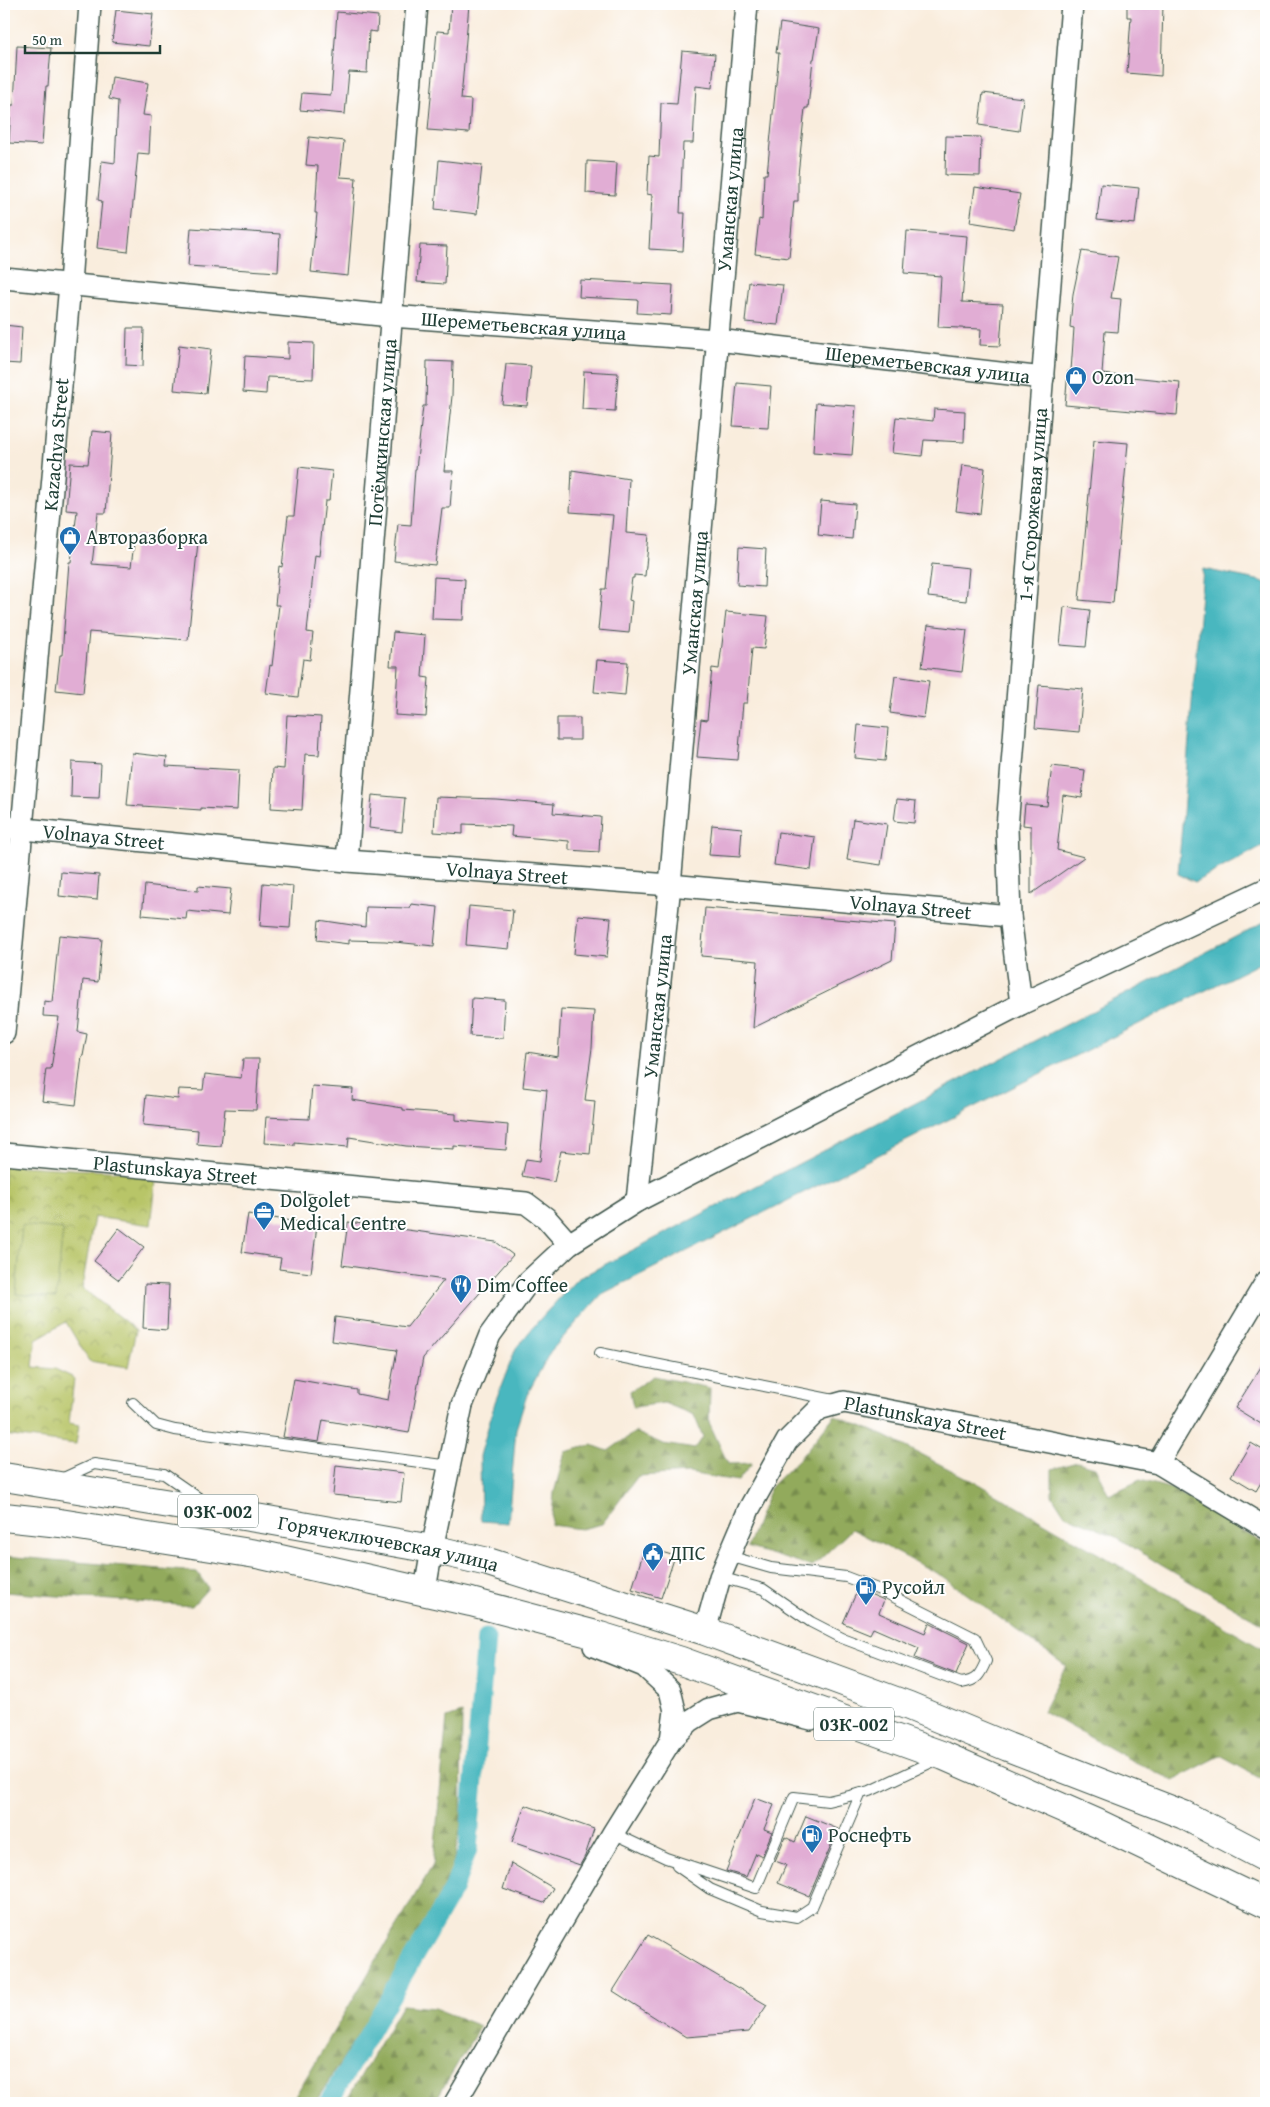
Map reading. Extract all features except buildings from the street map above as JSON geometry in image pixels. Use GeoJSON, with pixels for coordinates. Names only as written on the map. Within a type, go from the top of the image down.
{"type":"FeatureCollection","features":[{"type":"Feature","properties":{"kind":"main road","name":"Горячеключевская улица"},"geometry":{"type":"LineString","coordinates":[[4,1476],[432,1549],[496,1565],[705,1631]]}},
{"type":"Feature","properties":{"kind":"main road","name":"03К-002"},"geometry":{"type":"LineString","coordinates":[[4,1517],[60,1523],[262,1554],[425,1590],[533,1618],[681,1661],[944,1756],[1097,1822],[1266,1904]]}},
{"type":"Feature","properties":{"kind":"main road","name":"03К-002"},"geometry":{"type":"LineString","coordinates":[[705,1631],[909,1706],[1008,1747],[1184,1815],[1266,1858]]}},
{"type":"Feature","properties":{"kind":"street","name":"Kazachya Street"},"geometry":{"type":"LineString","coordinates":[[4,1033],[13,828],[70,284],[90,4]]}},
{"type":"Feature","properties":{"kind":"street","name":"Потёмкинская улица"},"geometry":{"type":"LineString","coordinates":[[347,861],[417,4]]}},
{"type":"Feature","properties":{"kind":"street","name":"Уманская улица"},"geometry":{"type":"LineString","coordinates":[[637,1201],[670,885],[747,4]]}},
{"type":"Feature","properties":{"kind":"street","name":"1-я Сторожевая улица"},"geometry":{"type":"LineString","coordinates":[[1021,1004],[1010,916],[1007,828],[1072,4]]}},
{"type":"Feature","properties":{"kind":"street","name":"Шереметьевская улица"},"geometry":{"type":"LineString","coordinates":[[4,278],[391,316],[717,340],[1043,378]]}},
{"type":"Feature","properties":{"kind":"street","name":"Volnaya Street"},"geometry":{"type":"LineString","coordinates":[[13,828],[347,861],[670,885],[1010,916]]}},
{"type":"Feature","properties":{"kind":"street"},"geometry":{"type":"LineString","coordinates":[[425,1590],[462,1405],[490,1335],[529,1281],[569,1244],[637,1201],[1021,1004],[1266,889]]}},
{"type":"Feature","properties":{"kind":"street","name":"Plastunskaya Street"},"geometry":{"type":"LineString","coordinates":[[4,1154],[526,1202],[546,1218],[569,1244]]}},
{"type":"Feature","properties":{"kind":"street"},"geometry":{"type":"LineString","coordinates":[[1158,1463],[1266,1282]]}},
{"type":"Feature","properties":{"kind":"street","name":"Plastunskaya Street"},"geometry":{"type":"LineString","coordinates":[[705,1631],[728,1556],[749,1508],[787,1441],[819,1409],[844,1402],[1158,1463],[1266,1528]]}},
{"type":"Feature","properties":{"kind":"street"},"geometry":{"type":"LineString","coordinates":[[533,1618],[596,1647],[644,1666],[670,1690],[675,1712],[671,1740]]}},
{"type":"Feature","properties":{"kind":"street"},"geometry":{"type":"LineString","coordinates":[[455,2103],[613,1833],[671,1740],[690,1722],[709,1709],[738,1702],[808,1719],[857,1725]]}},
{"type":"Feature","properties":{"kind":"lane"},"geometry":{"type":"LineString","coordinates":[[600,1353],[844,1402]]}},
{"type":"Feature","properties":{"kind":"lane"},"geometry":{"type":"LineString","coordinates":[[133,1403],[156,1424],[175,1430],[450,1466]]}},
{"type":"Feature","properties":{"kind":"lane"},"geometry":{"type":"LineString","coordinates":[[720,1577],[763,1589],[811,1622],[842,1638],[961,1683],[971,1682],[980,1676],[986,1661],[975,1638],[846,1577],[771,1568],[728,1556]]}},
{"type":"Feature","properties":{"kind":"lane"},"geometry":{"type":"LineString","coordinates":[[613,1833],[666,1858],[756,1888],[794,1797],[828,1801],[870,1791],[944,1756]]}},
{"type":"Feature","properties":{"kind":"lane"},"geometry":{"type":"LineString","coordinates":[[666,1858],[710,1889],[762,1911],[797,1917],[812,1907],[861,1793]]}},
{"type":"Feature","properties":{"kind":"green space"},"geometry":{"type":"Polygon","coordinates":[[[4,1165],[157,1174],[151,1225],[94,1217],[82,1288],[136,1330],[128,1367],[89,1361],[66,1322],[36,1339],[33,1367],[55,1369],[74,1378],[69,1423],[79,1425],[76,1444],[4,1435],[4,1165]]]}},
{"type":"Feature","properties":{"kind":"green space"},"geometry":{"type":"Polygon","coordinates":[[[22,1225],[63,1229],[56,1298],[16,1294],[22,1225]]]}},
{"type":"Feature","properties":{"kind":"green space"},"geometry":{"type":"Polygon","coordinates":[[[654,1376],[710,1388],[709,1422],[728,1464],[752,1463],[738,1481],[688,1473],[638,1476],[602,1524],[581,1529],[551,1525],[554,1493],[565,1452],[592,1445],[608,1451],[635,1432],[663,1444],[695,1449],[703,1437],[694,1415],[664,1403],[633,1407],[630,1391],[654,1376]]]}},
{"type":"Feature","properties":{"kind":"green space"},"geometry":{"type":"Polygon","coordinates":[[[835,1415],[885,1436],[980,1485],[1266,1651],[1266,1781],[1220,1756],[1173,1780],[1127,1758],[1043,1711],[1066,1666],[942,1576],[852,1529],[812,1567],[747,1547],[771,1486],[800,1458],[835,1415]]]}},
{"type":"Feature","properties":{"kind":"green space"},"geometry":{"type":"Polygon","coordinates":[[[1077,1462],[1095,1467],[1109,1495],[1140,1480],[1172,1489],[1266,1545],[1266,1626],[1117,1537],[1065,1515],[1052,1495],[1052,1469],[1077,1462]]]}},
{"type":"Feature","properties":{"kind":"green space"},"geometry":{"type":"Polygon","coordinates":[[[4,1556],[197,1572],[208,1588],[192,1606],[4,1592],[4,1556]]]}},
{"type":"Feature","properties":{"kind":"green space"},"geometry":{"type":"Polygon","coordinates":[[[462,1713],[461,1826],[450,1877],[386,1989],[315,2103],[291,2103],[433,1865],[447,1718],[462,1713]]]}},
{"type":"Feature","properties":{"kind":"green space"},"geometry":{"type":"Polygon","coordinates":[[[402,2005],[434,2008],[480,2026],[434,2103],[345,2103],[402,2005]]]}},
{"type":"Feature","properties":{"kind":"water"},"geometry":{"type":"Polygon","coordinates":[[[1203,569],[1257,580],[1266,584],[1266,844],[1195,882],[1178,874],[1203,569]]]}},
{"type":"Feature","properties":{"kind":"water"},"geometry":{"type":"Polygon","coordinates":[[[1266,921],[1266,960],[602,1294],[550,1352],[527,1395],[516,1429],[508,1523],[481,1521],[480,1456],[495,1402],[516,1348],[577,1279],[1266,921]]]}},
{"type":"Feature","properties":{"kind":"waterway"},"geometry":{"type":"LineString","coordinates":[[328,2103],[453,1890],[468,1849],[486,1638]]}},
{"type":"Feature","properties":{"kind":"place","name":"Ozon"},"geometry":{"type":"Point","coordinates":[1076,396]}},
{"type":"Feature","properties":{"kind":"place","name":"Авторазборка"},"geometry":{"type":"Point","coordinates":[70,556]}},
{"type":"Feature","properties":{"kind":"place","name":"Dolgolet Medical Centre"},"geometry":{"type":"Point","coordinates":[264,1231]}},
{"type":"Feature","properties":{"kind":"place","name":"Dim Coffee"},"geometry":{"type":"Point","coordinates":[461,1304]}},
{"type":"Feature","properties":{"kind":"place","name":"ДПС"},"geometry":{"type":"Point","coordinates":[653,1572]}},
{"type":"Feature","properties":{"kind":"place","name":"Русойл"},"geometry":{"type":"Point","coordinates":[866,1606]}},
{"type":"Feature","properties":{"kind":"place","name":"Роснефть"},"geometry":{"type":"Point","coordinates":[812,1854]}}]}
